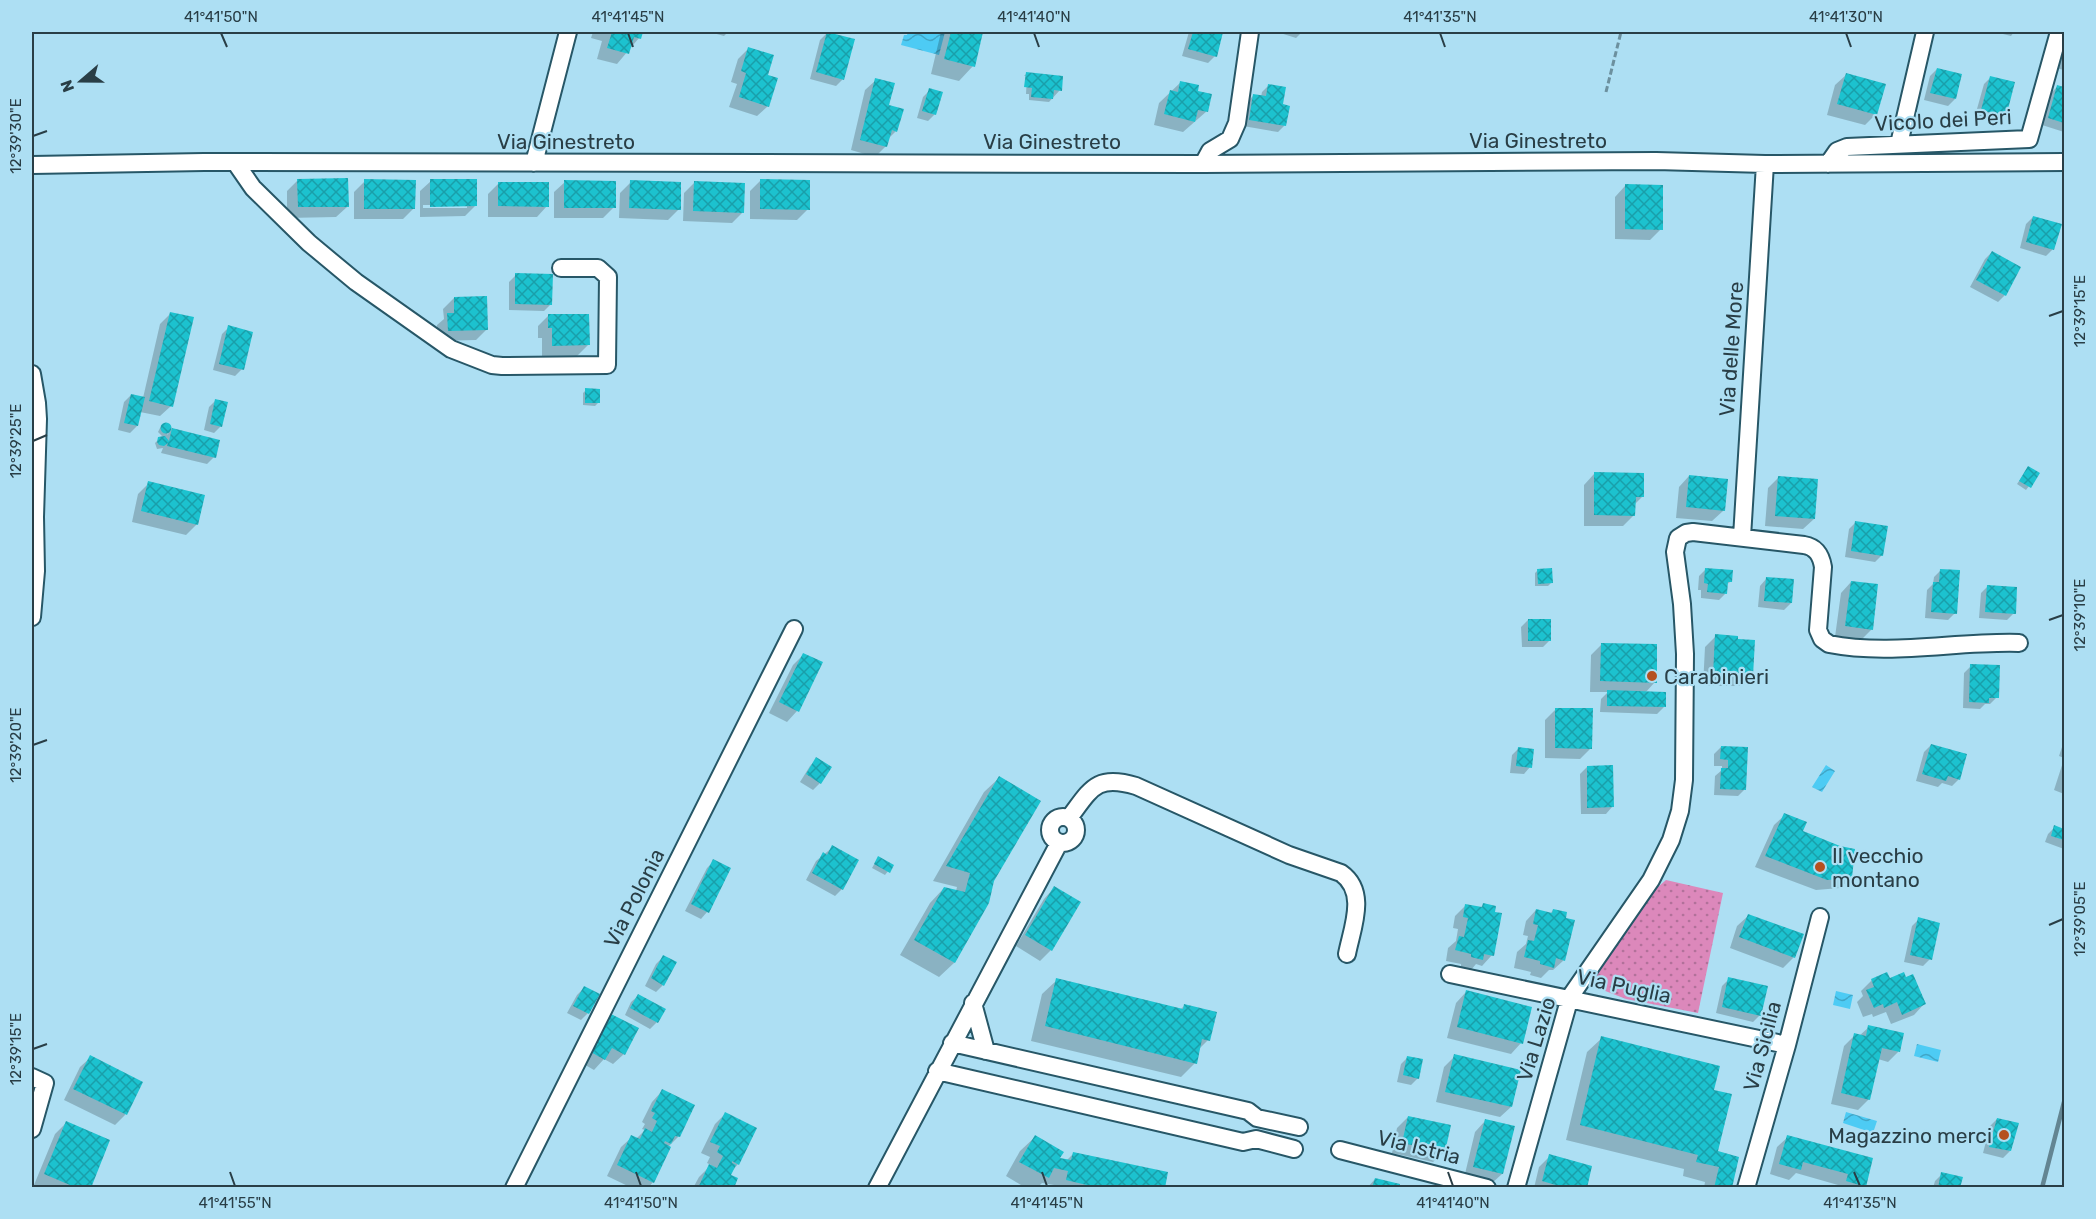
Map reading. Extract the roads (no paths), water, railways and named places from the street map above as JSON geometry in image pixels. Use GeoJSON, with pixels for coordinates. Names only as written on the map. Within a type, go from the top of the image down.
{"type":"FeatureCollection","features":[{"type":"Feature","properties":{"kind":"street"},"geometry":{"type":"LineString","coordinates":[[534,163],[568,32]]}},
{"type":"Feature","properties":{"kind":"street"},"geometry":{"type":"LineString","coordinates":[[1203,164],[1210,151],[1230,139],[1237,123],[1250,32]]}},
{"type":"Feature","properties":{"kind":"street"},"geometry":{"type":"LineString","coordinates":[[1899,144],[1925,32]]}},
{"type":"Feature","properties":{"kind":"street","name":"Vicolo dei Peri"},"geometry":{"type":"LineString","coordinates":[[1828,164],[1837,151],[1844,147],[2029,139],[2059,32]]}},
{"type":"Feature","properties":{"kind":"street","name":"Via Ginestreto"},"geometry":{"type":"LineString","coordinates":[[34,163],[1203,164],[1656,161],[1828,164],[2064,162]]}},
{"type":"Feature","properties":{"kind":"street"},"geometry":{"type":"LineString","coordinates":[[235,162],[253,188],[290,225],[356,282],[451,349],[492,365],[607,365],[608,277],[598,268],[561,268]]}},
{"type":"Feature","properties":{"kind":"street","name":"Via delle More"},"geometry":{"type":"LineString","coordinates":[[1742,537],[1765,164]]}},
{"type":"Feature","properties":{"kind":"street"},"geometry":{"type":"LineString","coordinates":[[32,374],[38,419],[34,517],[35,583],[32,617]]}},
{"type":"Feature","properties":{"kind":"street","name":"Via Lazio"},"geometry":{"type":"LineString","coordinates":[[1516,1188],[1570,997],[1665,855],[1680,811],[1684,780],[1684,636],[1676,542],[1681,535],[1689,532],[1742,537]]}},
{"type":"Feature","properties":{"kind":"street"},"geometry":{"type":"LineString","coordinates":[[1742,537],[1808,546],[1819,553],[1823,570],[1818,630],[1822,639],[1829,644],[1906,648],[2019,643]]}},
{"type":"Feature","properties":{"kind":"street","name":"Via Polonia"},"geometry":{"type":"LineString","coordinates":[[514,1188],[794,628]]}},
{"type":"Feature","properties":{"kind":"street"},"geometry":{"type":"LineString","coordinates":[[877,1188],[1059,843],[1050,833],[1051,824],[1057,818],[1069,818],[1099,783],[1123,782],[1136,786],[1289,855],[1341,873],[1348,878],[1356,894],[1356,915],[1347,954]]}},
{"type":"Feature","properties":{"kind":"street","name":"Via Sicilia"},"geometry":{"type":"LineString","coordinates":[[1746,1188],[1820,916]]}},
{"type":"Feature","properties":{"kind":"street","name":"Via Puglia"},"geometry":{"type":"LineString","coordinates":[[1450,974],[1570,997],[1787,1044]]}},
{"type":"Feature","properties":{"kind":"street"},"geometry":{"type":"LineString","coordinates":[[974,1003],[986,1051]]}},
{"type":"Feature","properties":{"kind":"street"},"geometry":{"type":"LineString","coordinates":[[952,1043],[1248,1111],[1257,1118],[1299,1127]]}},
{"type":"Feature","properties":{"kind":"street"},"geometry":{"type":"LineString","coordinates":[[937,1071],[1243,1142],[1256,1140],[1294,1149]]}},
{"type":"Feature","properties":{"kind":"street"},"geometry":{"type":"LineString","coordinates":[[32,1077],[45,1083],[32,1129]]}},
{"type":"Feature","properties":{"kind":"street","name":"Via Istria"},"geometry":{"type":"LineString","coordinates":[[1340,1150],[1487,1188]]}},
{"type":"Feature","properties":{"kind":"water"},"geometry":{"type":"Polygon","coordinates":[[[908,32],[945,32],[939,55],[901,45],[904,35],[908,32]]]}},
{"type":"Feature","properties":{"kind":"water"},"geometry":{"type":"Polygon","coordinates":[[[1826,765],[1835,771],[1822,792],[1812,787],[1826,765]]]}},
{"type":"Feature","properties":{"kind":"water"},"geometry":{"type":"Polygon","coordinates":[[[1836,991],[1853,995],[1850,1009],[1833,1005],[1836,991]]]}},
{"type":"Feature","properties":{"kind":"water"},"geometry":{"type":"Polygon","coordinates":[[[1917,1044],[1941,1050],[1938,1062],[1914,1056],[1917,1044]]]}},
{"type":"Feature","properties":{"kind":"water"},"geometry":{"type":"Polygon","coordinates":[[[1846,1112],[1877,1121],[1873,1133],[1843,1123],[1846,1112]]]}},
{"type":"Feature","properties":{"kind":"railway"},"geometry":{"type":"LineString","coordinates":[[2042,1188],[2064,1102]]}},
{"type":"Feature","properties":{"kind":"place","name":"Carabinieri"},"geometry":{"type":"Point","coordinates":[1652,676]}},
{"type":"Feature","properties":{"kind":"place","name":"Il vecchio montano"},"geometry":{"type":"Point","coordinates":[1820,867]}},
{"type":"Feature","properties":{"kind":"place","name":"Magazzino merci"},"geometry":{"type":"Point","coordinates":[2004,1135]}}]}
